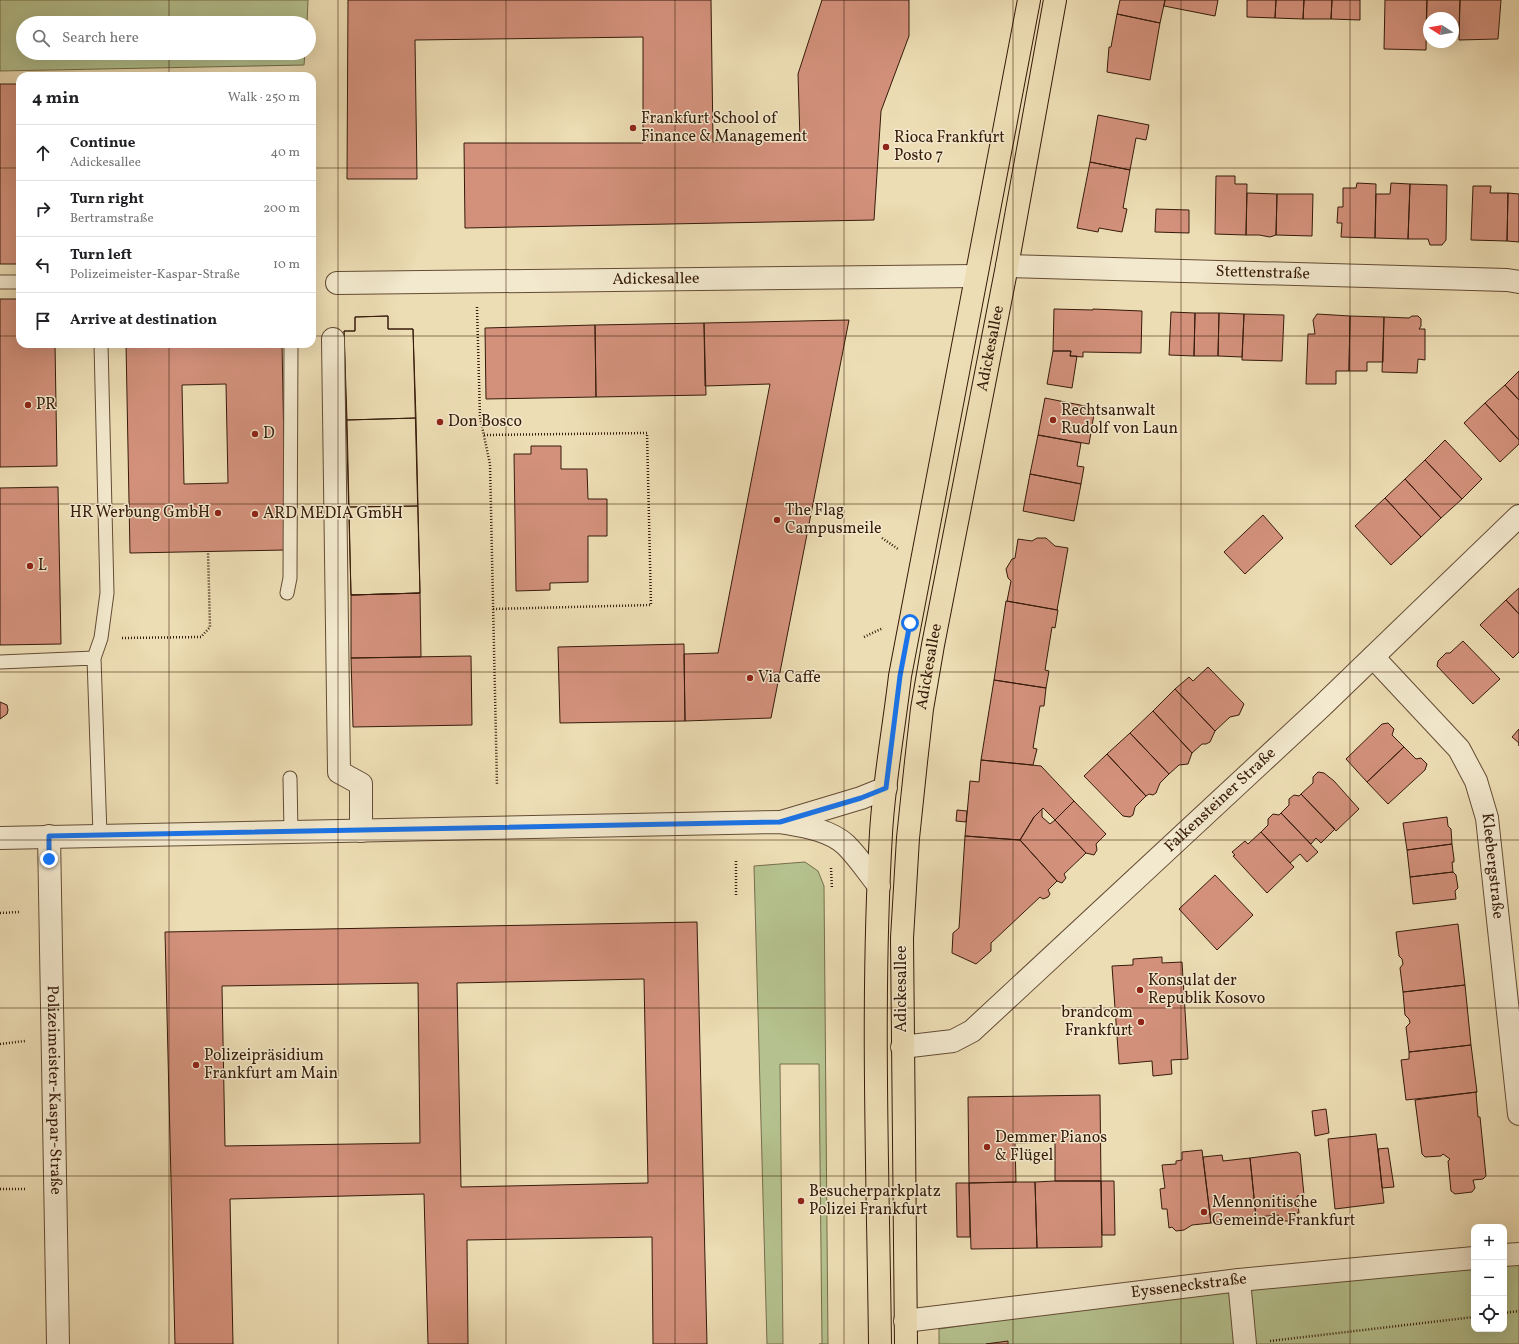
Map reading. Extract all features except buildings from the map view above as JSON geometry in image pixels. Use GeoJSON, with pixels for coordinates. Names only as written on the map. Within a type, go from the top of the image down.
{"type":"FeatureCollection","features":[{"type":"Feature","properties":{"kind":"main road","name":"Adickesallee"},"geometry":{"type":"LineString","coordinates":[[880,1344],[876,1017],[881,831],[900,676],[1029,0]]}},
{"type":"Feature","properties":{"kind":"main road","name":"Adickesallee"},"geometry":{"type":"LineString","coordinates":[[906,1344],[902,938],[907,852],[922,709],[946,575],[1007,266],[1055,0]]}},
{"type":"Feature","properties":{"kind":"street","name":"Stettenstraße"},"geometry":{"type":"LineString","coordinates":[[1007,266],[1507,280],[1519,282]]}},
{"type":"Feature","properties":{"kind":"street","name":"Adickesallee"},"geometry":{"type":"LineString","coordinates":[[337,283],[976,276]]}},
{"type":"Feature","properties":{"kind":"street"},"geometry":{"type":"LineString","coordinates":[[333,339],[339,772],[361,784],[361,831]]}},
{"type":"Feature","properties":{"kind":"street","name":"Falkensteiner Straße"},"geometry":{"type":"LineString","coordinates":[[902,1047],[953,1041],[972,1031],[1373,657],[1519,516]]}},
{"type":"Feature","properties":{"kind":"street","name":"Kleebergstraße"},"geometry":{"type":"LineString","coordinates":[[1373,657],[1459,749],[1476,781],[1487,818],[1519,1114]]}},
{"type":"Feature","properties":{"kind":"street"},"geometry":{"type":"LineString","coordinates":[[780,822],[861,798],[886,788]]}},
{"type":"Feature","properties":{"kind":"street"},"geometry":{"type":"LineString","coordinates":[[0,838],[780,822],[808,827],[835,837],[846,844],[879,886]]}},
{"type":"Feature","properties":{"kind":"street","name":"Polizeimeister-Kaspar-Straße"},"geometry":{"type":"LineString","coordinates":[[49,836],[58,1344]]}},
{"type":"Feature","properties":{"kind":"street"},"geometry":{"type":"LineString","coordinates":[[1507,1255],[1519,1254]]}},
{"type":"Feature","properties":{"kind":"street","name":"Eysseneckstraße"},"geometry":{"type":"LineString","coordinates":[[906,1321],[1239,1280],[1471,1258]]}},
{"type":"Feature","properties":{"kind":"street"},"geometry":{"type":"LineString","coordinates":[[1239,1280],[1254,1343]]}},
{"type":"Feature","properties":{"kind":"lane"},"geometry":{"type":"LineString","coordinates":[[0,282],[16,282]]}},
{"type":"Feature","properties":{"kind":"lane"},"geometry":{"type":"LineString","coordinates":[[100,835],[94,658],[101,638],[107,593],[101,348]]}},
{"type":"Feature","properties":{"kind":"lane"},"geometry":{"type":"LineString","coordinates":[[287,592],[290,578],[291,348]]}},
{"type":"Feature","properties":{"kind":"lane"},"geometry":{"type":"LineString","coordinates":[[0,662],[94,658]]}},
{"type":"Feature","properties":{"kind":"lane"},"geometry":{"type":"LineString","coordinates":[[290,778],[291,832]]}},
{"type":"Feature","properties":{"kind":"path"},"geometry":{"type":"LineString","coordinates":[[477,282],[480,417],[490,464],[497,785]]}},
{"type":"Feature","properties":{"kind":"path"},"geometry":{"type":"LineString","coordinates":[[484,436],[647,432],[651,605],[493,609]]}},
{"type":"Feature","properties":{"kind":"path"},"geometry":{"type":"LineString","coordinates":[[882,538],[900,550]]}},
{"type":"Feature","properties":{"kind":"path"},"geometry":{"type":"LineString","coordinates":[[101,638],[201,637],[210,627],[208,551]]}},
{"type":"Feature","properties":{"kind":"path"},"geometry":{"type":"LineString","coordinates":[[864,637],[888,625]]}},
{"type":"Feature","properties":{"kind":"path"},"geometry":{"type":"LineString","coordinates":[[736,861],[736,896]]}},
{"type":"Feature","properties":{"kind":"path"},"geometry":{"type":"LineString","coordinates":[[0,913],[19,912]]}},
{"type":"Feature","properties":{"kind":"path"},"geometry":{"type":"LineString","coordinates":[[0,1044],[25,1041]]}},
{"type":"Feature","properties":{"kind":"path"},"geometry":{"type":"LineString","coordinates":[[0,1189],[27,1189]]}},
{"type":"Feature","properties":{"kind":"path"},"geometry":{"type":"LineString","coordinates":[[1507,1313],[1519,1312]]}},
{"type":"Feature","properties":{"kind":"path"},"geometry":{"type":"LineString","coordinates":[[1254,1343],[1471,1317]]}},
{"type":"Feature","properties":{"kind":"green space"},"geometry":{"type":"Polygon","coordinates":[[[0,0],[308,0],[307,16],[16,16],[16,60],[304,60],[304,65],[0,71],[0,0]]]}},
{"type":"Feature","properties":{"kind":"green space"},"geometry":{"type":"Polygon","coordinates":[[[805,862],[818,871],[824,886],[828,1344],[822,1344],[819,1064],[780,1064],[783,1344],[767,1344],[754,866],[805,862]]]}},
{"type":"Feature","properties":{"kind":"green space"},"geometry":{"type":"Polygon","coordinates":[[[1519,1250],[1519,1344],[939,1344],[939,1329],[1251,1284],[1471,1256],[1471,1332],[1507,1332],[1507,1252],[1519,1250]]]}},
{"type":"Feature","properties":{"kind":"place","name":"Frankfurt School of Finance & Management"},"geometry":{"type":"Point","coordinates":[633,128]}},
{"type":"Feature","properties":{"kind":"place","name":"Rioca Frankfurt Posto 7"},"geometry":{"type":"Point","coordinates":[886,147]}},
{"type":"Feature","properties":{"kind":"place","name":"PR"},"geometry":{"type":"Point","coordinates":[28,405]}},
{"type":"Feature","properties":{"kind":"place","name":"Rechtsanwalt Rudolf von Laun"},"geometry":{"type":"Point","coordinates":[1053,420]}},
{"type":"Feature","properties":{"kind":"place","name":"Don Bosco"},"geometry":{"type":"Point","coordinates":[440,422]}},
{"type":"Feature","properties":{"kind":"place","name":"D"},"geometry":{"type":"Point","coordinates":[255,434]}},
{"type":"Feature","properties":{"kind":"place","name":"HR Werbung GmbH"},"geometry":{"type":"Point","coordinates":[218,513]}},
{"type":"Feature","properties":{"kind":"place","name":"ARD MEDIA GmbH"},"geometry":{"type":"Point","coordinates":[255,514]}},
{"type":"Feature","properties":{"kind":"place","name":"The Flag Campusmeile"},"geometry":{"type":"Point","coordinates":[777,520]}},
{"type":"Feature","properties":{"kind":"place","name":"L"},"geometry":{"type":"Point","coordinates":[30,566]}},
{"type":"Feature","properties":{"kind":"place","name":"Via Caffe"},"geometry":{"type":"Point","coordinates":[750,678]}},
{"type":"Feature","properties":{"kind":"place","name":"Konsulat der Republik Kosovo"},"geometry":{"type":"Point","coordinates":[1140,990]}},
{"type":"Feature","properties":{"kind":"place","name":"brandcom Frankfurt"},"geometry":{"type":"Point","coordinates":[1141,1022]}},
{"type":"Feature","properties":{"kind":"place","name":"Polizeipräsidium Frankfurt am Main"},"geometry":{"type":"Point","coordinates":[196,1065]}},
{"type":"Feature","properties":{"kind":"place","name":"Demmer Pianos & Flügel"},"geometry":{"type":"Point","coordinates":[987,1147]}},
{"type":"Feature","properties":{"kind":"place","name":"Besucherparkplatz Polizei Frankfurt"},"geometry":{"type":"Point","coordinates":[801,1201]}},
{"type":"Feature","properties":{"kind":"place","name":"Mennonitische Gemeinde Frankfurt"},"geometry":{"type":"Point","coordinates":[1204,1212]}},
{"type":"Feature","properties":{"kind":"route"},"geometry":{"type":"LineString","coordinates":[[49,859],[49,836],[780,822],[810,812],[831,808],[886,788],[900,676],[910,623]]}}]}
